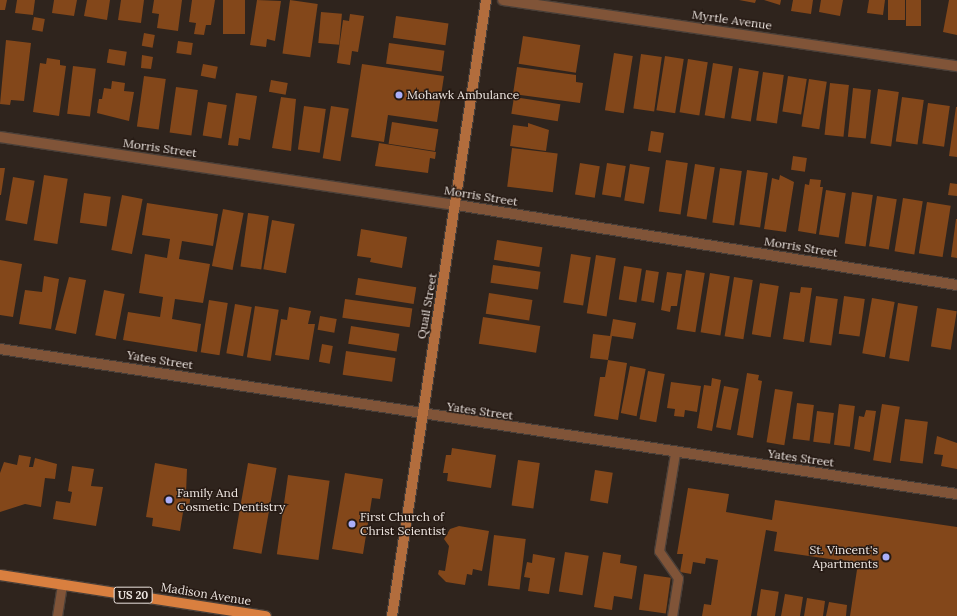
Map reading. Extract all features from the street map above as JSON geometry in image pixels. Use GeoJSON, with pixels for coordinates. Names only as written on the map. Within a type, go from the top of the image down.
{"type":"FeatureCollection","features":[{"type":"Feature","properties":{"kind":"main road","name":"Madison Avenue"},"geometry":{"type":"LineString","coordinates":[[0,575],[266,616]]}},
{"type":"Feature","properties":{"kind":"street","name":"Quail Street"},"geometry":{"type":"LineString","coordinates":[[392,616],[421,416],[457,205],[486,0]]}},
{"type":"Feature","properties":{"kind":"street","name":"Myrtle Avenue"},"geometry":{"type":"LineString","coordinates":[[503,0],[957,66]]}},
{"type":"Feature","properties":{"kind":"street","name":"Morris Street"},"geometry":{"type":"LineString","coordinates":[[0,137],[457,205],[957,285]]}},
{"type":"Feature","properties":{"kind":"street","name":"Yates Street"},"geometry":{"type":"LineString","coordinates":[[0,349],[421,416],[957,494]]}},
{"type":"Feature","properties":{"kind":"lane"},"geometry":{"type":"LineString","coordinates":[[672,616],[678,578],[659,551],[675,453]]}},
{"type":"Feature","properties":{"kind":"lane"},"geometry":{"type":"LineString","coordinates":[[57,616],[62,584]]}},
{"type":"Feature","properties":{"kind":"building"},"geometry":{"type":"Polygon","coordinates":[[[0,0],[7,0],[5,10],[0,10],[0,0]]]}},
{"type":"Feature","properties":{"kind":"building"},"geometry":{"type":"Polygon","coordinates":[[[17,0],[35,0],[33,15],[15,13],[17,0]]]}},
{"type":"Feature","properties":{"kind":"building"},"geometry":{"type":"Polygon","coordinates":[[[54,0],[77,0],[74,16],[52,13],[54,0]]]}},
{"type":"Feature","properties":{"kind":"building"},"geometry":{"type":"Polygon","coordinates":[[[87,0],[110,0],[107,20],[84,16],[87,0]]]}},
{"type":"Feature","properties":{"kind":"building"},"geometry":{"type":"Polygon","coordinates":[[[121,0],[144,0],[141,23],[118,20],[121,0]]]}},
{"type":"Feature","properties":{"kind":"building"},"geometry":{"type":"Polygon","coordinates":[[[154,0],[182,0],[178,31],[157,28],[159,14],[152,13],[154,0]]]}},
{"type":"Feature","properties":{"kind":"building"},"geometry":{"type":"Polygon","coordinates":[[[192,0],[215,0],[211,25],[206,25],[204,35],[194,34],[196,23],[189,22],[192,0]]]}},
{"type":"Feature","properties":{"kind":"building"},"geometry":{"type":"Polygon","coordinates":[[[223,0],[245,0],[245,34],[223,34],[223,0]]]}},
{"type":"Feature","properties":{"kind":"building"},"geometry":{"type":"Polygon","coordinates":[[[257,0],[281,1],[275,41],[267,39],[266,47],[250,45],[257,0]]]}},
{"type":"Feature","properties":{"kind":"building"},"geometry":{"type":"Polygon","coordinates":[[[290,0],[318,4],[310,57],[282,53],[290,0]]]}},
{"type":"Feature","properties":{"kind":"building"},"geometry":{"type":"Polygon","coordinates":[[[739,0],[756,0],[755,3],[739,0]]]}},
{"type":"Feature","properties":{"kind":"building"},"geometry":{"type":"Polygon","coordinates":[[[764,0],[781,0],[780,5],[764,0]]]}},
{"type":"Feature","properties":{"kind":"building"},"geometry":{"type":"Polygon","coordinates":[[[793,0],[813,0],[811,14],[791,11],[793,0]]]}},
{"type":"Feature","properties":{"kind":"building"},"geometry":{"type":"Polygon","coordinates":[[[821,0],[843,0],[840,16],[819,12],[821,0]]]}},
{"type":"Feature","properties":{"kind":"building"},"geometry":{"type":"Polygon","coordinates":[[[869,0],[885,0],[883,15],[867,13],[869,0]]]}},
{"type":"Feature","properties":{"kind":"building"},"geometry":{"type":"Polygon","coordinates":[[[888,0],[905,0],[905,20],[888,20],[888,0]]]}},
{"type":"Feature","properties":{"kind":"building"},"geometry":{"type":"Polygon","coordinates":[[[906,0],[921,0],[921,26],[906,26],[906,0]]]}},
{"type":"Feature","properties":{"kind":"building"},"geometry":{"type":"Polygon","coordinates":[[[949,0],[957,0],[957,35],[943,32],[949,0]]]}},
{"type":"Feature","properties":{"kind":"building"},"geometry":{"type":"Polygon","coordinates":[[[321,12],[342,14],[339,45],[318,43],[321,12]]]}},
{"type":"Feature","properties":{"kind":"building"},"geometry":{"type":"Polygon","coordinates":[[[350,14],[364,16],[358,52],[352,51],[350,65],[337,63],[343,20],[349,21],[350,14]]]}},
{"type":"Feature","properties":{"kind":"building"},"geometry":{"type":"Polygon","coordinates":[[[396,16],[448,23],[445,45],[393,38],[396,16]]]}},
{"type":"Feature","properties":{"kind":"building"},"geometry":{"type":"Polygon","coordinates":[[[34,17],[45,19],[43,32],[32,30],[34,17]]]}},
{"type":"Feature","properties":{"kind":"building"},"geometry":{"type":"Polygon","coordinates":[[[144,33],[155,35],[153,48],[142,46],[144,33]]]}},
{"type":"Feature","properties":{"kind":"building"},"geometry":{"type":"Polygon","coordinates":[[[523,36],[580,45],[576,73],[519,64],[523,36]]]}},
{"type":"Feature","properties":{"kind":"building"},"geometry":{"type":"Polygon","coordinates":[[[6,40],[31,43],[24,101],[11,100],[10,105],[0,104],[6,40]]]}},
{"type":"Feature","properties":{"kind":"building"},"geometry":{"type":"Polygon","coordinates":[[[178,41],[193,43],[191,55],[176,53],[178,41]]]}},
{"type":"Feature","properties":{"kind":"building"},"geometry":{"type":"Polygon","coordinates":[[[389,43],[444,51],[442,72],[386,64],[389,43]]]}},
{"type":"Feature","properties":{"kind":"building"},"geometry":{"type":"Polygon","coordinates":[[[109,49],[127,52],[125,66],[107,63],[109,49]]]}},
{"type":"Feature","properties":{"kind":"building"},"geometry":{"type":"Polygon","coordinates":[[[614,53],[633,56],[624,113],[605,110],[614,53]]]}},
{"type":"Feature","properties":{"kind":"building"},"geometry":{"type":"Polygon","coordinates":[[[641,54],[662,57],[654,111],[633,108],[641,54]]]}},
{"type":"Feature","properties":{"kind":"building"},"geometry":{"type":"Polygon","coordinates":[[[142,55],[153,57],[151,69],[141,68],[142,55]]]}},
{"type":"Feature","properties":{"kind":"building"},"geometry":{"type":"Polygon","coordinates":[[[665,56],[684,59],[675,113],[656,110],[665,56]]]}},
{"type":"Feature","properties":{"kind":"building"},"geometry":{"type":"Polygon","coordinates":[[[47,58],[60,60],[60,65],[66,66],[59,116],[33,112],[40,63],[46,64],[47,58]]]}},
{"type":"Feature","properties":{"kind":"building"},"geometry":{"type":"Polygon","coordinates":[[[688,59],[708,62],[699,115],[680,112],[688,59]]]}},
{"type":"Feature","properties":{"kind":"building"},"geometry":{"type":"Polygon","coordinates":[[[713,63],[733,66],[724,118],[705,115],[713,63]]]}},
{"type":"Feature","properties":{"kind":"building"},"geometry":{"type":"Polygon","coordinates":[[[203,64],[218,67],[215,79],[201,76],[203,64]]]}},
{"type":"Feature","properties":{"kind":"building","name":"Mohawk Ambulance"},"geometry":{"type":"Polygon","coordinates":[[[362,64],[444,76],[437,122],[388,115],[384,142],[351,137],[362,64]]]}},
{"type":"Feature","properties":{"kind":"building"},"geometry":{"type":"Polygon","coordinates":[[[73,66],[96,69],[90,116],[67,114],[73,66]]]}},
{"type":"Feature","properties":{"kind":"building"},"geometry":{"type":"Polygon","coordinates":[[[517,67],[576,75],[576,82],[583,83],[580,103],[513,94],[517,67]]]}},
{"type":"Feature","properties":{"kind":"building"},"geometry":{"type":"Polygon","coordinates":[[[739,68],[759,71],[751,122],[731,118],[739,68]]]}},
{"type":"Feature","properties":{"kind":"building"},"geometry":{"type":"Polygon","coordinates":[[[763,72],[784,75],[777,123],[756,121],[763,72]]]}},
{"type":"Feature","properties":{"kind":"building"},"geometry":{"type":"Polygon","coordinates":[[[144,76],[166,79],[159,130],[137,127],[144,76]]]}},
{"type":"Feature","properties":{"kind":"building"},"geometry":{"type":"Polygon","coordinates":[[[788,76],[807,79],[801,115],[782,112],[788,76]]]}},
{"type":"Feature","properties":{"kind":"building"},"geometry":{"type":"Polygon","coordinates":[[[809,79],[827,82],[819,129],[801,126],[809,79]]]}},
{"type":"Feature","properties":{"kind":"building"},"geometry":{"type":"Polygon","coordinates":[[[271,80],[288,83],[286,95],[269,92],[271,80]]]}},
{"type":"Feature","properties":{"kind":"building"},"geometry":{"type":"Polygon","coordinates":[[[112,81],[125,83],[124,91],[134,92],[129,121],[97,113],[99,99],[102,99],[104,88],[111,89],[112,81]]]}},
{"type":"Feature","properties":{"kind":"building"},"geometry":{"type":"Polygon","coordinates":[[[830,83],[849,85],[843,137],[825,135],[830,83]]]}},
{"type":"Feature","properties":{"kind":"building"},"geometry":{"type":"Polygon","coordinates":[[[176,87],[198,90],[191,136],[170,133],[176,87]]]}},
{"type":"Feature","properties":{"kind":"building"},"geometry":{"type":"Polygon","coordinates":[[[853,88],[871,90],[866,139],[848,137],[853,88]]]}},
{"type":"Feature","properties":{"kind":"building"},"geometry":{"type":"Polygon","coordinates":[[[878,89],[899,92],[891,146],[870,143],[878,89]]]}},
{"type":"Feature","properties":{"kind":"building"},"geometry":{"type":"Polygon","coordinates":[[[236,93],[257,96],[250,140],[239,138],[238,146],[228,145],[236,93]]]}},
{"type":"Feature","properties":{"kind":"building"},"geometry":{"type":"Polygon","coordinates":[[[281,97],[296,99],[291,151],[272,148],[281,97]]]}},
{"type":"Feature","properties":{"kind":"building"},"geometry":{"type":"Polygon","coordinates":[[[514,97],[560,104],[558,121],[511,114],[514,97]]]}},
{"type":"Feature","properties":{"kind":"building"},"geometry":{"type":"Polygon","coordinates":[[[902,97],[924,100],[918,145],[896,142],[902,97]]]}},
{"type":"Feature","properties":{"kind":"building"},"geometry":{"type":"Polygon","coordinates":[[[208,102],[227,105],[221,139],[203,136],[208,102]]]}},
{"type":"Feature","properties":{"kind":"building"},"geometry":{"type":"Polygon","coordinates":[[[928,103],[950,106],[944,147],[922,144],[928,103]]]}},
{"type":"Feature","properties":{"kind":"building"},"geometry":{"type":"Polygon","coordinates":[[[304,106],[326,109],[320,153],[298,150],[304,106]]]}},
{"type":"Feature","properties":{"kind":"building"},"geometry":{"type":"Polygon","coordinates":[[[331,106],[349,109],[340,161],[323,158],[331,106]]]}},
{"type":"Feature","properties":{"kind":"building"},"geometry":{"type":"Polygon","coordinates":[[[957,107],[957,157],[949,156],[957,107]]]}},
{"type":"Feature","properties":{"kind":"building"},"geometry":{"type":"Polygon","coordinates":[[[392,122],[438,129],[435,151],[389,144],[392,122]]]}},
{"type":"Feature","properties":{"kind":"building"},"geometry":{"type":"Polygon","coordinates":[[[528,123],[549,130],[546,151],[510,146],[513,125],[528,127],[528,123]]]}},
{"type":"Feature","properties":{"kind":"building"},"geometry":{"type":"Polygon","coordinates":[[[651,131],[664,133],[661,153],[648,151],[651,131]]]}},
{"type":"Feature","properties":{"kind":"building"},"geometry":{"type":"Polygon","coordinates":[[[379,143],[436,152],[435,159],[430,158],[428,173],[375,166],[379,143]]]}},
{"type":"Feature","properties":{"kind":"building"},"geometry":{"type":"Polygon","coordinates":[[[512,148],[558,154],[553,192],[507,187],[512,148]]]}},
{"type":"Feature","properties":{"kind":"building"},"geometry":{"type":"Polygon","coordinates":[[[793,156],[807,158],[805,172],[791,170],[793,156]]]}},
{"type":"Feature","properties":{"kind":"building"},"geometry":{"type":"Polygon","coordinates":[[[666,160],[688,163],[681,215],[659,211],[666,160]]]}},
{"type":"Feature","properties":{"kind":"building"},"geometry":{"type":"Polygon","coordinates":[[[580,163],[600,166],[595,198],[575,195],[580,163]]]}},
{"type":"Feature","properties":{"kind":"building"},"geometry":{"type":"Polygon","coordinates":[[[607,163],[626,166],[621,198],[602,195],[607,163]]]}},
{"type":"Feature","properties":{"kind":"building"},"geometry":{"type":"Polygon","coordinates":[[[630,164],[650,167],[644,204],[624,201],[630,164]]]}},
{"type":"Feature","properties":{"kind":"building"},"geometry":{"type":"Polygon","coordinates":[[[695,164],[715,167],[706,219],[687,216],[695,164]]]}},
{"type":"Feature","properties":{"kind":"building"},"geometry":{"type":"Polygon","coordinates":[[[0,168],[5,168],[1,195],[0,195],[0,168]]]}},
{"type":"Feature","properties":{"kind":"building"},"geometry":{"type":"Polygon","coordinates":[[[720,168],[742,171],[734,226],[712,222],[720,168]]]}},
{"type":"Feature","properties":{"kind":"building"},"geometry":{"type":"Polygon","coordinates":[[[747,170],[768,173],[760,227],[739,224],[747,170]]]}},
{"type":"Feature","properties":{"kind":"building"},"geometry":{"type":"Polygon","coordinates":[[[44,175],[68,179],[57,244],[34,240],[44,175]]]}},
{"type":"Feature","properties":{"kind":"building"},"geometry":{"type":"Polygon","coordinates":[[[780,175],[794,182],[786,232],[764,229],[772,178],[779,180],[780,175]]]}},
{"type":"Feature","properties":{"kind":"building"},"geometry":{"type":"Polygon","coordinates":[[[13,177],[35,181],[27,224],[5,220],[13,177]]]}},
{"type":"Feature","properties":{"kind":"building"},"geometry":{"type":"Polygon","coordinates":[[[810,179],[821,180],[820,187],[823,187],[816,234],[798,231],[805,184],[809,185],[810,179]]]}},
{"type":"Feature","properties":{"kind":"building"},"geometry":{"type":"Polygon","coordinates":[[[950,183],[957,184],[957,196],[948,195],[950,183]]]}},
{"type":"Feature","properties":{"kind":"building"},"geometry":{"type":"Polygon","coordinates":[[[826,190],[846,193],[839,238],[819,234],[826,190]]]}},
{"type":"Feature","properties":{"kind":"building"},"geometry":{"type":"Polygon","coordinates":[[[852,192],[873,195],[866,246],[845,243],[852,192]]]}},
{"type":"Feature","properties":{"kind":"building"},"geometry":{"type":"Polygon","coordinates":[[[84,193],[111,197],[107,226],[80,223],[84,193]]]}},
{"type":"Feature","properties":{"kind":"building"},"geometry":{"type":"Polygon","coordinates":[[[122,195],[143,199],[132,254],[111,250],[122,195]]]}},
{"type":"Feature","properties":{"kind":"building"},"geometry":{"type":"Polygon","coordinates":[[[877,196],[897,199],[889,250],[869,246],[877,196]]]}},
{"type":"Feature","properties":{"kind":"building"},"geometry":{"type":"Polygon","coordinates":[[[903,198],[923,201],[914,254],[895,251],[903,198]]]}},
{"type":"Feature","properties":{"kind":"building"},"geometry":{"type":"Polygon","coordinates":[[[927,202],[951,206],[943,257],[919,253],[927,202]]]}},
{"type":"Feature","properties":{"kind":"building"},"geometry":{"type":"Polygon","coordinates":[[[147,203],[218,214],[213,246],[182,241],[179,259],[210,264],[203,303],[175,299],[172,319],[201,324],[197,352],[123,340],[128,312],[160,317],[163,297],[139,293],[145,254],[167,258],[170,239],[142,235],[147,203]]]}},
{"type":"Feature","properties":{"kind":"building"},"geometry":{"type":"Polygon","coordinates":[[[223,209],[244,213],[233,270],[212,266],[223,209]]]}},
{"type":"Feature","properties":{"kind":"building"},"geometry":{"type":"Polygon","coordinates":[[[248,213],[269,216],[261,269],[240,266],[248,213]]]}},
{"type":"Feature","properties":{"kind":"building"},"geometry":{"type":"Polygon","coordinates":[[[957,219],[957,258],[951,257],[957,219]]]}},
{"type":"Feature","properties":{"kind":"building"},"geometry":{"type":"Polygon","coordinates":[[[272,220],[295,224],[286,273],[263,269],[272,220]]]}},
{"type":"Feature","properties":{"kind":"building"},"geometry":{"type":"Polygon","coordinates":[[[361,229],[407,237],[402,268],[370,262],[371,258],[357,256],[361,229]]]}},
{"type":"Feature","properties":{"kind":"building"},"geometry":{"type":"Polygon","coordinates":[[[497,240],[542,247],[539,267],[494,260],[497,240]]]}},
{"type":"Feature","properties":{"kind":"building"},"geometry":{"type":"Polygon","coordinates":[[[571,254],[591,257],[583,306],[563,302],[571,254]]]}},
{"type":"Feature","properties":{"kind":"building"},"geometry":{"type":"Polygon","coordinates":[[[596,255],[616,258],[607,316],[587,313],[596,255]]]}},
{"type":"Feature","properties":{"kind":"building"},"geometry":{"type":"Polygon","coordinates":[[[0,260],[22,264],[13,317],[0,315],[0,260]]]}},
{"type":"Feature","properties":{"kind":"building"},"geometry":{"type":"Polygon","coordinates":[[[493,265],[541,272],[538,290],[490,283],[493,265]]]}},
{"type":"Feature","properties":{"kind":"building"},"geometry":{"type":"Polygon","coordinates":[[[624,266],[642,269],[636,302],[619,300],[624,266]]]}},
{"type":"Feature","properties":{"kind":"building"},"geometry":{"type":"Polygon","coordinates":[[[646,270],[659,272],[654,303],[641,301],[646,270]]]}},
{"type":"Feature","properties":{"kind":"building"},"geometry":{"type":"Polygon","coordinates":[[[686,270],[705,273],[695,332],[677,329],[686,270]]]}},
{"type":"Feature","properties":{"kind":"building"},"geometry":{"type":"Polygon","coordinates":[[[667,272],[682,274],[677,306],[671,306],[670,312],[661,310],[667,272]]]}},
{"type":"Feature","properties":{"kind":"building"},"geometry":{"type":"Polygon","coordinates":[[[710,273],[730,276],[720,335],[701,332],[710,273]]]}},
{"type":"Feature","properties":{"kind":"building"},"geometry":{"type":"Polygon","coordinates":[[[44,276],[59,279],[51,329],[19,324],[25,290],[42,292],[44,276]]]}},
{"type":"Feature","properties":{"kind":"building"},"geometry":{"type":"Polygon","coordinates":[[[69,277],[86,280],[76,334],[55,330],[69,277]]]}},
{"type":"Feature","properties":{"kind":"building"},"geometry":{"type":"Polygon","coordinates":[[[734,277],[753,280],[743,339],[725,336],[734,277]]]}},
{"type":"Feature","properties":{"kind":"building"},"geometry":{"type":"Polygon","coordinates":[[[358,278],[416,287],[414,304],[355,295],[358,278]]]}},
{"type":"Feature","properties":{"kind":"building"},"geometry":{"type":"Polygon","coordinates":[[[760,283],[779,286],[771,337],[752,334],[760,283]]]}},
{"type":"Feature","properties":{"kind":"building"},"geometry":{"type":"Polygon","coordinates":[[[801,287],[812,288],[804,342],[783,339],[790,292],[800,293],[801,287]]]}},
{"type":"Feature","properties":{"kind":"building"},"geometry":{"type":"Polygon","coordinates":[[[104,290],[125,294],[116,339],[95,335],[104,290]]]}},
{"type":"Feature","properties":{"kind":"building"},"geometry":{"type":"Polygon","coordinates":[[[489,293],[532,300],[529,321],[486,314],[489,293]]]}},
{"type":"Feature","properties":{"kind":"building"},"geometry":{"type":"Polygon","coordinates":[[[816,296],[838,299],[831,346],[809,343],[816,296]]]}},
{"type":"Feature","properties":{"kind":"building"},"geometry":{"type":"Polygon","coordinates":[[[844,296],[865,299],[860,337],[839,334],[844,296]]]}},
{"type":"Feature","properties":{"kind":"building"},"geometry":{"type":"Polygon","coordinates":[[[872,298],[895,302],[885,357],[862,353],[872,298]]]}},
{"type":"Feature","properties":{"kind":"building"},"geometry":{"type":"Polygon","coordinates":[[[345,299],[412,308],[410,327],[342,318],[345,299]]]}},
{"type":"Feature","properties":{"kind":"building"},"geometry":{"type":"Polygon","coordinates":[[[209,300],[228,303],[219,355],[201,352],[209,300]]]}},
{"type":"Feature","properties":{"kind":"building"},"geometry":{"type":"Polygon","coordinates":[[[898,303],[918,306],[909,361],[889,358],[898,303]]]}},
{"type":"Feature","properties":{"kind":"building"},"geometry":{"type":"Polygon","coordinates":[[[235,304],[252,307],[243,356],[226,353],[235,304]]]}},
{"type":"Feature","properties":{"kind":"building"},"geometry":{"type":"Polygon","coordinates":[[[255,306],[279,310],[271,361],[247,357],[255,306]]]}},
{"type":"Feature","properties":{"kind":"building"},"geometry":{"type":"Polygon","coordinates":[[[289,307],[311,311],[308,324],[315,324],[309,360],[275,355],[281,319],[287,320],[289,307]]]}},
{"type":"Feature","properties":{"kind":"building"},"geometry":{"type":"Polygon","coordinates":[[[937,308],[957,311],[951,350],[931,347],[937,308]]]}},
{"type":"Feature","properties":{"kind":"building"},"geometry":{"type":"Polygon","coordinates":[[[320,316],[337,319],[334,333],[318,330],[320,316]]]}},
{"type":"Feature","properties":{"kind":"building"},"geometry":{"type":"Polygon","coordinates":[[[483,317],[540,326],[536,353],[479,344],[483,317]]]}},
{"type":"Feature","properties":{"kind":"building"},"geometry":{"type":"Polygon","coordinates":[[[613,319],[636,323],[633,339],[612,336],[608,360],[590,358],[593,334],[610,336],[613,319]]]}},
{"type":"Feature","properties":{"kind":"building"},"geometry":{"type":"Polygon","coordinates":[[[351,326],[399,334],[397,351],[348,344],[351,326]]]}},
{"type":"Feature","properties":{"kind":"building"},"geometry":{"type":"Polygon","coordinates":[[[322,344],[333,346],[330,364],[319,362],[322,344]]]}},
{"type":"Feature","properties":{"kind":"building"},"geometry":{"type":"Polygon","coordinates":[[[346,351],[396,358],[392,382],[343,375],[346,351]]]}},
{"type":"Feature","properties":{"kind":"building"},"geometry":{"type":"Polygon","coordinates":[[[608,360],[627,363],[618,420],[594,416],[600,377],[605,377],[608,360]]]}},
{"type":"Feature","properties":{"kind":"building"},"geometry":{"type":"Polygon","coordinates":[[[630,366],[646,369],[637,416],[621,413],[630,366]]]}},
{"type":"Feature","properties":{"kind":"building"},"geometry":{"type":"Polygon","coordinates":[[[648,371],[665,374],[656,422],[639,419],[648,371]]]}},
{"type":"Feature","properties":{"kind":"building"},"geometry":{"type":"Polygon","coordinates":[[[747,373],[759,375],[758,380],[762,381],[753,438],[737,435],[747,373]]]}},
{"type":"Feature","properties":{"kind":"building"},"geometry":{"type":"Polygon","coordinates":[[[712,378],[721,380],[712,431],[697,428],[704,385],[711,386],[712,378]]]}},
{"type":"Feature","properties":{"kind":"building"},"geometry":{"type":"Polygon","coordinates":[[[671,382],[701,386],[697,412],[685,410],[684,417],[674,416],[675,409],[667,408],[671,382]]]}},
{"type":"Feature","properties":{"kind":"building"},"geometry":{"type":"Polygon","coordinates":[[[724,386],[739,389],[731,430],[716,427],[724,386]]]}},
{"type":"Feature","properties":{"kind":"building"},"geometry":{"type":"Polygon","coordinates":[[[775,389],[793,392],[784,445],[767,442],[775,389]]]}},
{"type":"Feature","properties":{"kind":"building"},"geometry":{"type":"Polygon","coordinates":[[[797,403],[814,405],[809,441],[793,439],[797,403]]]}},
{"type":"Feature","properties":{"kind":"building"},"geometry":{"type":"Polygon","coordinates":[[[839,404],[855,406],[850,447],[834,445],[839,404]]]}},
{"type":"Feature","properties":{"kind":"building"},"geometry":{"type":"Polygon","coordinates":[[[882,404],[900,407],[891,463],[873,460],[882,404]]]}},
{"type":"Feature","properties":{"kind":"building"},"geometry":{"type":"Polygon","coordinates":[[[866,410],[876,411],[870,452],[854,449],[859,416],[864,417],[866,410]]]}},
{"type":"Feature","properties":{"kind":"building"},"geometry":{"type":"Polygon","coordinates":[[[817,411],[834,413],[830,444],[813,442],[817,411]]]}},
{"type":"Feature","properties":{"kind":"building"},"geometry":{"type":"Polygon","coordinates":[[[905,419],[928,422],[923,463],[900,461],[905,419]]]}},
{"type":"Feature","properties":{"kind":"building"},"geometry":{"type":"Polygon","coordinates":[[[937,436],[957,443],[957,469],[941,466],[943,455],[934,454],[937,436]]]}},
{"type":"Feature","properties":{"kind":"building"},"geometry":{"type":"Polygon","coordinates":[[[452,448],[496,455],[491,488],[447,481],[448,473],[443,473],[446,455],[451,455],[452,448]]]}},
{"type":"Feature","properties":{"kind":"building"},"geometry":{"type":"Polygon","coordinates":[[[19,455],[31,457],[29,467],[33,467],[35,458],[57,464],[55,479],[45,478],[41,507],[25,504],[0,512],[0,473],[4,462],[17,465],[19,455]]]}},
{"type":"Feature","properties":{"kind":"building"},"geometry":{"type":"Polygon","coordinates":[[[518,460],[540,463],[533,509],[512,506],[518,460]]]}},
{"type":"Feature","properties":{"kind":"building","name":"Family And Cosmetic Dentistry"},"geometry":{"type":"Polygon","coordinates":[[[155,463],[187,469],[186,493],[191,494],[189,507],[184,506],[180,531],[152,526],[153,518],[146,517],[155,463]]]}},
{"type":"Feature","properties":{"kind":"building"},"geometry":{"type":"Polygon","coordinates":[[[248,463],[277,468],[261,554],[233,549],[248,463]]]}},
{"type":"Feature","properties":{"kind":"building"},"geometry":{"type":"Polygon","coordinates":[[[72,466],[94,469],[91,486],[103,487],[96,526],[53,519],[56,501],[70,503],[72,492],[68,491],[72,466]]]}},
{"type":"Feature","properties":{"kind":"building"},"geometry":{"type":"Polygon","coordinates":[[[595,470],[613,473],[608,503],[590,501],[595,470]]]}},
{"type":"Feature","properties":{"kind":"building","name":"First Church of Christ Scientist"},"geometry":{"type":"Polygon","coordinates":[[[345,473],[383,479],[380,499],[372,498],[363,554],[332,549],[345,473]]]}},
{"type":"Feature","properties":{"kind":"building"},"geometry":{"type":"Polygon","coordinates":[[[288,475],[330,481],[318,560],[277,554],[288,475]]]}},
{"type":"Feature","properties":{"kind":"building","name":"St. Vincent's Apartments"},"geometry":{"type":"Polygon","coordinates":[[[688,488],[729,494],[726,512],[772,520],[775,500],[957,527],[957,616],[850,616],[858,563],[774,551],[777,532],[766,530],[751,616],[702,616],[704,604],[711,605],[718,560],[706,558],[705,564],[693,562],[691,574],[680,572],[683,554],[677,554],[688,488]]]}},
{"type":"Feature","properties":{"kind":"building"},"geometry":{"type":"Polygon","coordinates":[[[459,526],[489,531],[482,571],[473,569],[472,575],[467,574],[465,585],[446,582],[438,574],[439,570],[445,571],[449,546],[444,539],[450,529],[459,526]]]}},
{"type":"Feature","properties":{"kind":"building"},"geometry":{"type":"Polygon","coordinates":[[[494,535],[526,539],[520,590],[488,586],[494,535]]]}},
{"type":"Feature","properties":{"kind":"building"},"geometry":{"type":"Polygon","coordinates":[[[565,552],[589,556],[582,595],[559,592],[565,552]]]}},
{"type":"Feature","properties":{"kind":"building"},"geometry":{"type":"Polygon","coordinates":[[[603,552],[621,555],[620,563],[637,566],[632,599],[614,596],[612,610],[594,607],[603,552]]]}},
{"type":"Feature","properties":{"kind":"building"},"geometry":{"type":"Polygon","coordinates":[[[533,554],[555,558],[549,594],[528,591],[530,578],[524,577],[527,562],[532,563],[533,554]]]}},
{"type":"Feature","properties":{"kind":"building"},"geometry":{"type":"Polygon","coordinates":[[[644,574],[671,578],[666,613],[639,610],[644,574]]]}},
{"type":"Feature","properties":{"kind":"building"},"geometry":{"type":"Polygon","coordinates":[[[761,589],[779,592],[775,616],[757,616],[761,589]]]}},
{"type":"Feature","properties":{"kind":"building"},"geometry":{"type":"Polygon","coordinates":[[[785,594],[803,597],[800,616],[781,616],[785,594]]]}},
{"type":"Feature","properties":{"kind":"building"},"geometry":{"type":"Polygon","coordinates":[[[807,598],[825,601],[823,616],[804,616],[807,598]]]}},
{"type":"Feature","properties":{"kind":"building"},"geometry":{"type":"Polygon","coordinates":[[[829,602],[847,605],[846,616],[826,616],[829,602]]]}},
{"type":"Feature","properties":{"kind":"place","name":"Mohawk Ambulance"},"geometry":{"type":"Point","coordinates":[399,95]}},
{"type":"Feature","properties":{"kind":"place","name":"Family And Cosmetic Dentistry"},"geometry":{"type":"Point","coordinates":[169,500]}},
{"type":"Feature","properties":{"kind":"place","name":"First Church of Christ Scientist"},"geometry":{"type":"Point","coordinates":[352,524]}},
{"type":"Feature","properties":{"kind":"place","name":"St. Vincent's Apartments"},"geometry":{"type":"Point","coordinates":[886,557]}}]}
